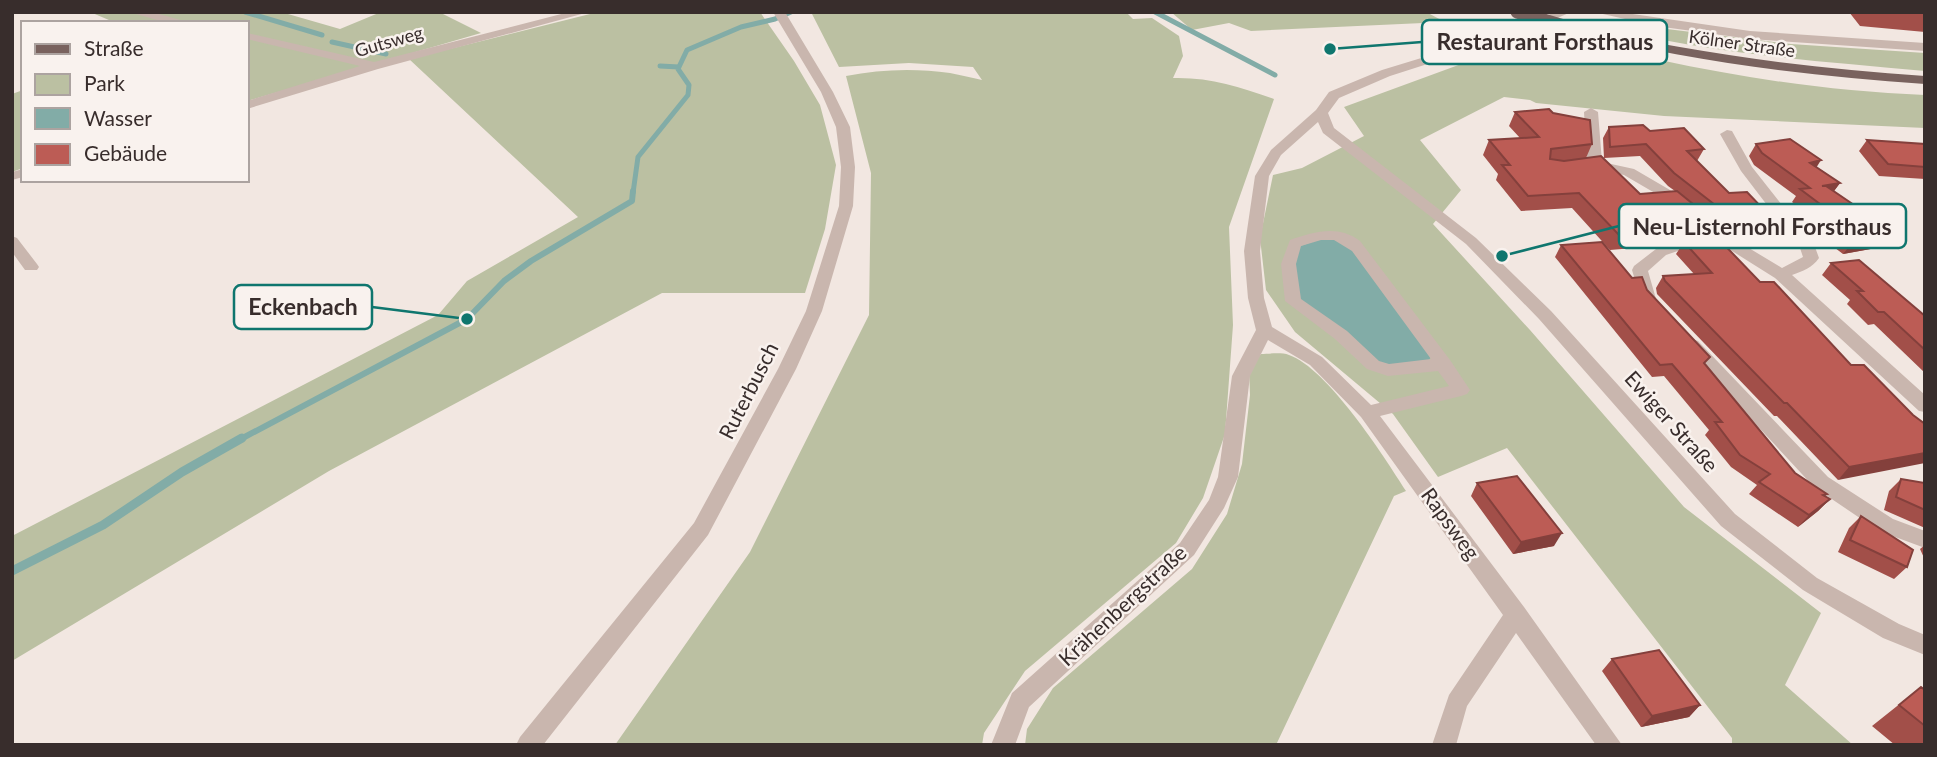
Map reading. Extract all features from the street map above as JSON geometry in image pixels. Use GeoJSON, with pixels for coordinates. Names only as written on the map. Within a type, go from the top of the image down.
{"type":"FeatureCollection","features":[{"type":"Feature","properties":{"kind":"main road","name":"Kölner Straße"},"geometry":{"type":"LineString","coordinates":[[1517,12],[1639,45],[1745,64],[1925,80]]}},
{"type":"Feature","properties":{"kind":"street"},"geometry":{"type":"LineString","coordinates":[[135,12],[177,21]]}},
{"type":"Feature","properties":{"kind":"street","name":"Gutsweg"},"geometry":{"type":"LineString","coordinates":[[248,105],[374,66],[583,12]]}},
{"type":"Feature","properties":{"kind":"street"},"geometry":{"type":"LineString","coordinates":[[1264,330],[1256,298],[1252,251],[1262,176],[1276,153],[1321,113],[1334,95],[1386,73],[1517,32],[1565,12]]}},
{"type":"Feature","properties":{"kind":"street"},"geometry":{"type":"LineString","coordinates":[[1600,12],[1656,23],[1750,35],[1925,47]]}},
{"type":"Feature","properties":{"kind":"street","name":"Ruterbusch"},"geometry":{"type":"LineString","coordinates":[[528,745],[701,529],[787,369],[814,311],[846,206],[848,167],[843,127],[827,92],[782,17]]}},
{"type":"Feature","properties":{"kind":"street"},"geometry":{"type":"LineString","coordinates":[[248,36],[374,66]]}},
{"type":"Feature","properties":{"kind":"street","name":"Ewiger Straße"},"geometry":{"type":"LineString","coordinates":[[1321,113],[1328,130],[1471,241],[1545,315],[1728,520],[1810,584],[1891,631],[1925,645]]}},
{"type":"Feature","properties":{"kind":"street"},"geometry":{"type":"LineString","coordinates":[[1591,113],[1595,164]]}},
{"type":"Feature","properties":{"kind":"street"},"geometry":{"type":"LineString","coordinates":[[1727,134],[1746,168],[1807,247],[1811,258],[1802,266],[1781,274]]}},
{"type":"Feature","properties":{"kind":"street"},"geometry":{"type":"LineString","coordinates":[[1572,166],[1595,164],[1629,172],[1665,193],[1714,233],[1781,274],[1925,406]]}},
{"type":"Feature","properties":{"kind":"street"},"geometry":{"type":"LineString","coordinates":[[1665,316],[1647,297],[1640,270],[1661,252],[1714,233]]}},
{"type":"Feature","properties":{"kind":"street"},"geometry":{"type":"LineString","coordinates":[[1367,412],[1461,390],[1444,364],[1400,301],[1350,240],[1320,234],[1295,243],[1289,253],[1289,280],[1293,301],[1341,335],[1373,365],[1388,370],[1444,364]]}},
{"type":"Feature","properties":{"kind":"street"},"geometry":{"type":"LineString","coordinates":[[12,241],[31,267]]}},
{"type":"Feature","properties":{"kind":"street","name":"Rapsweg"},"geometry":{"type":"LineString","coordinates":[[1264,330],[1316,360],[1367,412],[1610,745]]}},
{"type":"Feature","properties":{"kind":"street","name":"Krähenbergstraße"},"geometry":{"type":"LineString","coordinates":[[1003,745],[1020,700],[1187,549],[1217,503],[1227,477],[1241,376],[1264,330]]}},
{"type":"Feature","properties":{"kind":"street"},"geometry":{"type":"LineString","coordinates":[[1683,335],[1821,482],[1886,525],[1925,540]]}},
{"type":"Feature","properties":{"kind":"street"},"geometry":{"type":"LineString","coordinates":[[1444,745],[1457,702],[1516,614]]}},
{"type":"Feature","properties":{"kind":"green space"},"geometry":{"type":"Polygon","coordinates":[[[90,12],[281,12],[340,29],[381,12],[439,12],[481,33],[248,101],[248,21],[111,21],[90,12]]]}},
{"type":"Feature","properties":{"kind":"green space"},"geometry":{"type":"Polygon","coordinates":[[[598,12],[760,12],[820,105],[836,165],[825,229],[805,293],[662,293],[329,471],[12,661],[12,536],[438,315],[467,281],[578,217],[409,59],[598,12]]]}},
{"type":"Feature","properties":{"kind":"green space"},"geometry":{"type":"Polygon","coordinates":[[[811,12],[1126,12],[1133,19],[1152,18],[1179,36],[1183,56],[1173,78],[1212,81],[1274,99],[1229,227],[1233,325],[1225,434],[1203,498],[1176,543],[1025,671],[984,733],[982,745],[615,745],[750,552],[869,315],[871,173],[846,76],[911,70],[937,71],[982,80],[973,67],[909,63],[839,67],[811,12]]]}},
{"type":"Feature","properties":{"kind":"green space"},"geometry":{"type":"Polygon","coordinates":[[[1171,12],[1426,12],[1445,22],[1251,31],[1229,23],[1192,30],[1171,12]]]}},
{"type":"Feature","properties":{"kind":"green space"},"geometry":{"type":"Polygon","coordinates":[[[1603,26],[1642,26],[1791,44],[1925,53],[1925,71],[1723,50],[1603,26]]]}},
{"type":"Feature","properties":{"kind":"green space"},"geometry":{"type":"Polygon","coordinates":[[[1541,31],[1636,55],[1779,82],[1925,95],[1925,128],[1664,116],[1536,103],[1504,97],[1420,140],[1461,190],[1433,224],[1530,330],[1684,507],[1821,613],[1785,685],[1853,745],[1732,745],[1732,738],[1507,448],[1438,477],[1393,414],[1295,332],[1266,290],[1260,238],[1273,175],[1302,168],[1364,136],[1344,107],[1535,37],[1541,31]]]}},
{"type":"Feature","properties":{"kind":"green space"},"geometry":{"type":"Polygon","coordinates":[[[21,91],[21,169],[12,172],[12,94],[21,91]]]}},
{"type":"Feature","properties":{"kind":"green space"},"geometry":{"type":"Polygon","coordinates":[[[1261,354],[1289,355],[1304,363],[1320,377],[1354,415],[1406,491],[1394,496],[1276,745],[1025,745],[1027,729],[1053,688],[1192,569],[1227,514],[1242,464],[1250,395],[1249,369],[1261,354]]]}},
{"type":"Feature","properties":{"kind":"water"},"geometry":{"type":"Polygon","coordinates":[[[1325,237],[1345,241],[1432,353],[1429,361],[1387,365],[1377,361],[1300,300],[1293,280],[1298,247],[1325,237]]]}},
{"type":"Feature","properties":{"kind":"building"},"geometry":{"type":"Polygon","coordinates":[[[1549,109],[1553,113],[1590,120],[1592,144],[1551,149],[1550,159],[1564,161],[1601,156],[1640,194],[1677,191],[1704,213],[1698,214],[1702,218],[1666,231],[1619,235],[1579,193],[1528,196],[1502,165],[1510,165],[1489,140],[1539,137],[1515,112],[1549,109]]]}},
{"type":"Feature","properties":{"kind":"building"},"geometry":{"type":"Polygon","coordinates":[[[1643,125],[1650,131],[1684,128],[1704,149],[1687,151],[1729,193],[1747,192],[1768,214],[1728,215],[1674,173],[1646,144],[1610,147],[1609,127],[1643,125]]]}},
{"type":"Feature","properties":{"kind":"building"},"geometry":{"type":"Polygon","coordinates":[[[1790,139],[1821,160],[1810,163],[1840,183],[1822,186],[1857,207],[1828,210],[1800,189],[1810,188],[1762,153],[1756,144],[1790,139]]]}},
{"type":"Feature","properties":{"kind":"building"},"geometry":{"type":"Polygon","coordinates":[[[1867,140],[1925,144],[1925,167],[1888,164],[1867,140]]]}},
{"type":"Feature","properties":{"kind":"building"},"geometry":{"type":"Polygon","coordinates":[[[1712,232],[1760,282],[1774,282],[1851,365],[1864,365],[1925,424],[1925,453],[1849,467],[1665,281],[1663,276],[1712,273],[1684,242],[1712,232]]]}},
{"type":"Feature","properties":{"kind":"building"},"geometry":{"type":"Polygon","coordinates":[[[1602,242],[1632,278],[1642,277],[1647,290],[1710,357],[1704,363],[1795,473],[1827,494],[1823,495],[1830,499],[1809,515],[1759,482],[1770,474],[1740,455],[1715,422],[1722,422],[1672,364],[1660,365],[1561,245],[1602,242]]]}},
{"type":"Feature","properties":{"kind":"building"},"geometry":{"type":"Polygon","coordinates":[[[1859,260],[1925,316],[1925,350],[1884,312],[1878,312],[1857,291],[1863,291],[1831,263],[1859,260]]]}},
{"type":"Feature","properties":{"kind":"building"},"geometry":{"type":"Polygon","coordinates":[[[1517,476],[1562,533],[1521,542],[1477,483],[1517,476]]]}},
{"type":"Feature","properties":{"kind":"building"},"geometry":{"type":"Polygon","coordinates":[[[1901,479],[1925,483],[1925,510],[1896,497],[1901,479]]]}},
{"type":"Feature","properties":{"kind":"building"},"geometry":{"type":"Polygon","coordinates":[[[1861,516],[1913,550],[1907,567],[1850,540],[1861,516]]]}},
{"type":"Feature","properties":{"kind":"building"},"geometry":{"type":"Polygon","coordinates":[[[1659,650],[1700,705],[1652,716],[1612,659],[1659,650]]]}},
{"type":"Feature","properties":{"kind":"building"},"geometry":{"type":"Polygon","coordinates":[[[1921,687],[1925,690],[1925,726],[1899,705],[1921,687]]]}},
{"type":"Feature","properties":{"kind":"waterway"},"geometry":{"type":"LineString","coordinates":[[245,12],[322,35]]}},
{"type":"Feature","properties":{"kind":"waterway"},"geometry":{"type":"LineString","coordinates":[[679,67],[687,50],[741,27],[775,19],[791,12]]}},
{"type":"Feature","properties":{"kind":"waterway"},"geometry":{"type":"LineString","coordinates":[[1155,12],[1275,75]]}},
{"type":"Feature","properties":{"kind":"waterway"},"geometry":{"type":"LineString","coordinates":[[332,42],[386,54]]}},
{"type":"Feature","properties":{"kind":"waterway"},"geometry":{"type":"LineString","coordinates":[[660,66],[679,67]]}},
{"type":"Feature","properties":{"kind":"waterway"},"geometry":{"type":"LineString","coordinates":[[633,193],[638,157],[688,95],[689,85],[679,67]]}},
{"type":"Feature","properties":{"kind":"waterway"},"geometry":{"type":"LineString","coordinates":[[239,440],[467,319],[504,281],[531,261],[632,201],[633,191]]}},
{"type":"Feature","properties":{"kind":"waterway"},"geometry":{"type":"LineString","coordinates":[[12,571],[103,525],[182,472],[242,438]]}},
{"type":"Feature","properties":{"kind":"place","name":"Restaurant Forsthaus"},"geometry":{"type":"Point","coordinates":[1330,49]}},
{"type":"Feature","properties":{"kind":"place","name":"Neu-Listernohl Forsthaus"},"geometry":{"type":"Point","coordinates":[1502,256]}},
{"type":"Feature","properties":{"kind":"place","name":"Eckenbach"},"geometry":{"type":"Point","coordinates":[467,319]}}]}
